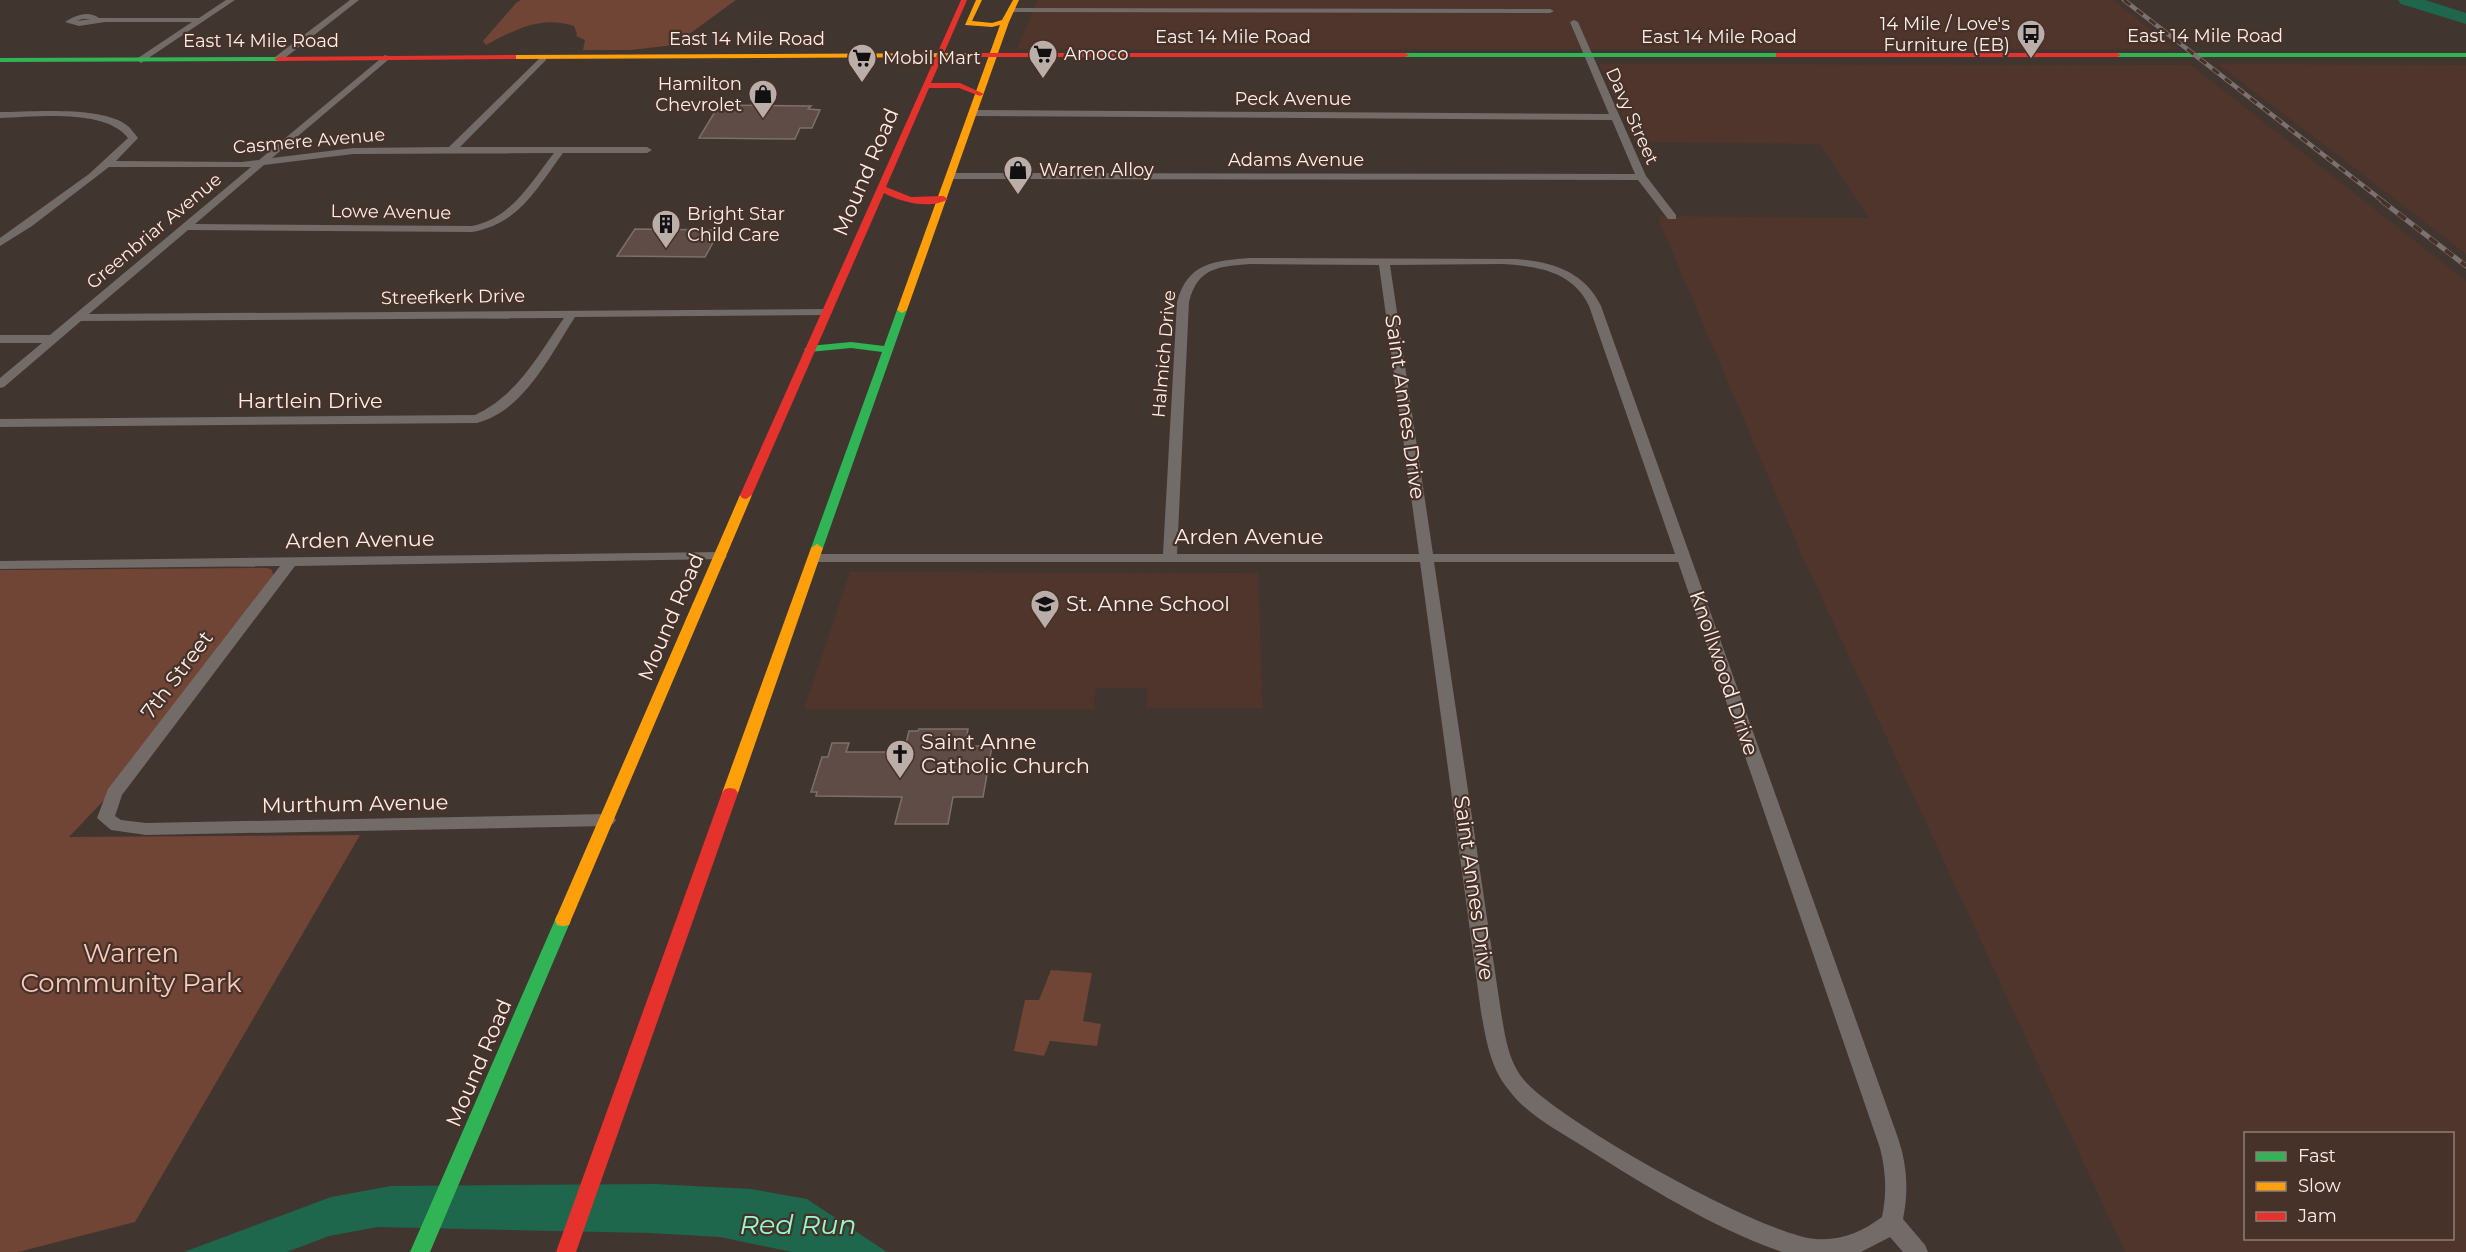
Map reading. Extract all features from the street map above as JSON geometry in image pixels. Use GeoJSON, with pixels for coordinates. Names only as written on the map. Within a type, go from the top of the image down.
{"type":"FeatureCollection","features":[{"type":"Feature","properties":{"kind":"main road","name":"Mound Road"},"geometry":{"type":"LineString","coordinates":[[420,1252],[809,349],[964,0]]}},
{"type":"Feature","properties":{"kind":"main road"},"geometry":{"type":"LineString","coordinates":[[979,0],[968,23],[992,25],[1009,8]]}},
{"type":"Feature","properties":{"kind":"main road"},"geometry":{"type":"LineString","coordinates":[[568,1247],[887,350],[943,199],[1009,8]]}},
{"type":"Feature","properties":{"kind":"main road","name":"East 14 Mile Road"},"geometry":{"type":"LineString","coordinates":[[0,60],[993,55],[1484,57],[2466,55]]}},
{"type":"Feature","properties":{"kind":"main road"},"geometry":{"type":"LineString","coordinates":[[925,86],[955,83],[968,86],[980,94]]}},
{"type":"Feature","properties":{"kind":"main road"},"geometry":{"type":"LineString","coordinates":[[882,188],[903,201],[920,202],[943,199]]}},
{"type":"Feature","properties":{"kind":"main road"},"geometry":{"type":"LineString","coordinates":[[809,349],[851,345],[887,350]]}},
{"type":"Feature","properties":{"kind":"street"},"geometry":{"type":"LineString","coordinates":[[141,60],[231,0]]}},
{"type":"Feature","properties":{"kind":"street"},"geometry":{"type":"LineString","coordinates":[[278,59],[355,0]]}},
{"type":"Feature","properties":{"kind":"street"},"geometry":{"type":"LineString","coordinates":[[1009,8],[1550,11]]}},
{"type":"Feature","properties":{"kind":"street"},"geometry":{"type":"LineString","coordinates":[[92,20],[201,20]]}},
{"type":"Feature","properties":{"kind":"street","name":"Davy Street"},"geometry":{"type":"LineString","coordinates":[[1574,22],[1613,117],[1641,177],[1672,217]]}},
{"type":"Feature","properties":{"kind":"street","name":"Greenbriar Avenue"},"geometry":{"type":"LineString","coordinates":[[0,384],[385,58]]}},
{"type":"Feature","properties":{"kind":"street"},"geometry":{"type":"LineString","coordinates":[[452,150],[543,58]]}},
{"type":"Feature","properties":{"kind":"street","name":"Peck Avenue"},"geometry":{"type":"LineString","coordinates":[[973,113],[1613,117]]}},
{"type":"Feature","properties":{"kind":"street"},"geometry":{"type":"LineString","coordinates":[[0,115],[86,116],[118,123],[131,132],[133,138],[129,146],[0,243]]}},
{"type":"Feature","properties":{"kind":"street","name":"Casmere Avenue"},"geometry":{"type":"LineString","coordinates":[[106,164],[242,165],[353,151],[647,150]]}},
{"type":"Feature","properties":{"kind":"street","name":"Lowe Avenue"},"geometry":{"type":"LineString","coordinates":[[187,227],[481,229],[497,224],[510,214],[560,151]]}},
{"type":"Feature","properties":{"kind":"street","name":"Adams Avenue"},"geometry":{"type":"LineString","coordinates":[[951,176],[1641,177]]}},
{"type":"Feature","properties":{"kind":"street","name":"Halmich Drive"},"geometry":{"type":"LineString","coordinates":[[1170,558],[1183,302],[1190,279],[1207,268],[1230,263],[1384,261]]}},
{"type":"Feature","properties":{"kind":"street","name":"Knollwood Drive"},"geometry":{"type":"LineString","coordinates":[[1384,261],[1526,263],[1556,269],[1579,281],[1588,291],[1897,1165],[1899,1184],[1892,1222]]}},
{"type":"Feature","properties":{"kind":"street","name":"Saint Annes Drive"},"geometry":{"type":"LineString","coordinates":[[1384,261],[1491,1012],[1498,1049],[1514,1083],[1526,1096],[1548,1113],[1640,1171],[1755,1231],[1786,1244],[1815,1250],[1856,1249],[1878,1235],[1892,1222]]}},
{"type":"Feature","properties":{"kind":"street","name":"Streefkerk Drive"},"geometry":{"type":"LineString","coordinates":[[79,318],[827,312]]}},
{"type":"Feature","properties":{"kind":"street","name":"Hartlein Drive"},"geometry":{"type":"LineString","coordinates":[[0,423],[477,419],[494,412],[512,397],[572,314]]}},
{"type":"Feature","properties":{"kind":"street"},"geometry":{"type":"LineString","coordinates":[[0,339],[53,339]]}},
{"type":"Feature","properties":{"kind":"street","name":"Arden Avenue"},"geometry":{"type":"LineString","coordinates":[[0,564],[290,563],[720,556]]}},
{"type":"Feature","properties":{"kind":"street","name":"Arden Avenue"},"geometry":{"type":"LineString","coordinates":[[814,558],[1683,558]]}},
{"type":"Feature","properties":{"kind":"street","name":"7th Street"},"geometry":{"type":"LineString","coordinates":[[106,818],[114,793],[290,563]]}},
{"type":"Feature","properties":{"kind":"street","name":"Murthum Avenue"},"geometry":{"type":"LineString","coordinates":[[106,818],[117,826],[146,830],[607,820]]}},
{"type":"Feature","properties":{"kind":"street"},"geometry":{"type":"LineString","coordinates":[[1892,1222],[1917,1252]]}},
{"type":"Feature","properties":{"kind":"shaded area"},"geometry":{"type":"Polygon","coordinates":[[[1037,0],[2113,0],[2175,49],[1017,49],[1037,0]]]}},
{"type":"Feature","properties":{"kind":"shaded area"},"geometry":{"type":"Polygon","coordinates":[[[1599,64],[2191,65],[2466,281],[2466,1252],[2125,1252],[1800,551],[1657,216],[1869,218],[1820,144],[1635,142],[1599,64]]]}},
{"type":"Feature","properties":{"kind":"shaded area"},"geometry":{"type":"Polygon","coordinates":[[[2218,64],[2466,65],[2466,254],[2357,170],[2218,64]]]}},
{"type":"Feature","properties":{"kind":"shaded area","name":"St. Anne School"},"geometry":{"type":"Polygon","coordinates":[[[850,572],[1258,573],[1263,708],[1147,708],[1147,688],[1096,688],[1094,709],[804,709],[850,572]]]}},
{"type":"Feature","properties":{"kind":"green space"},"geometry":{"type":"Polygon","coordinates":[[[521,0],[736,0],[674,45],[630,50],[583,50],[585,40],[576,36],[574,26],[550,22],[528,26],[486,45],[483,41],[521,0]]]}},
{"type":"Feature","properties":{"kind":"green space","name":"Warren Community Park"},"geometry":{"type":"Polygon","coordinates":[[[267,568],[272,570],[274,579],[105,799],[69,837],[360,835],[135,1222],[18,1252],[0,1252],[0,570],[267,568]]]}},
{"type":"Feature","properties":{"kind":"green space"},"geometry":{"type":"Polygon","coordinates":[[[1051,970],[1092,973],[1083,1021],[1101,1024],[1097,1046],[1050,1041],[1044,1056],[1014,1051],[1025,1000],[1039,1000],[1051,970]]]}},
{"type":"Feature","properties":{"kind":"water","name":"Red Run"},"geometry":{"type":"Polygon","coordinates":[[[655,1184],[751,1189],[807,1199],[887,1252],[792,1252],[720,1237],[649,1233],[377,1227],[329,1236],[287,1252],[184,1252],[331,1197],[391,1186],[655,1184]]]}},
{"type":"Feature","properties":{"kind":"building","name":"Hamilton Chevrolet"},"geometry":{"type":"Polygon","coordinates":[[[719,105],[811,106],[808,109],[820,110],[812,128],[800,128],[795,139],[699,138],[719,105]]]}},
{"type":"Feature","properties":{"kind":"building","name":"Bright Star Child Care"},"geometry":{"type":"Polygon","coordinates":[[[635,229],[720,230],[705,257],[617,256],[635,229]]]}},
{"type":"Feature","properties":{"kind":"building","name":"Saint Anne Catholic Church"},"geometry":{"type":"Polygon","coordinates":[[[968,729],[965,746],[992,746],[983,797],[953,797],[948,824],[895,824],[902,797],[816,796],[817,792],[811,792],[822,757],[828,757],[832,743],[849,743],[846,752],[904,752],[909,731],[968,729]]]}},
{"type":"Feature","properties":{"kind":"waterway"},"geometry":{"type":"LineString","coordinates":[[2407,0],[2466,19]]}},
{"type":"Feature","properties":{"kind":"railway"},"geometry":{"type":"LineString","coordinates":[[2124,0],[2384,202]]}},
{"type":"Feature","properties":{"kind":"railway"},"geometry":{"type":"LineString","coordinates":[[2382,201],[2466,266]]}},
{"type":"Feature","properties":{"kind":"traffic: fast"},"geometry":{"type":"LineString","coordinates":[[1405,55],[1779,55]]}},
{"type":"Feature","properties":{"kind":"traffic: fast"},"geometry":{"type":"LineString","coordinates":[[2117,55],[2466,55]]}},
{"type":"Feature","properties":{"kind":"traffic: fast"},"geometry":{"type":"LineString","coordinates":[[0,60],[278,59]]}},
{"type":"Feature","properties":{"kind":"traffic: fast"},"geometry":{"type":"LineString","coordinates":[[817,548],[902,310]]}},
{"type":"Feature","properties":{"kind":"traffic: fast"},"geometry":{"type":"LineString","coordinates":[[809,349],[851,345],[887,350]]}},
{"type":"Feature","properties":{"kind":"traffic: fast"},"geometry":{"type":"LineString","coordinates":[[420,1252],[563,920]]}},
{"type":"Feature","properties":{"kind":"traffic: slow"},"geometry":{"type":"LineString","coordinates":[[979,0],[968,23],[992,25],[1005,22]]}},
{"type":"Feature","properties":{"kind":"traffic: slow"},"geometry":{"type":"LineString","coordinates":[[902,310],[1005,22],[1016,0]]}},
{"type":"Feature","properties":{"kind":"traffic: slow"},"geometry":{"type":"LineString","coordinates":[[513,57],[969,55]]}},
{"type":"Feature","properties":{"kind":"traffic: slow"},"geometry":{"type":"LineString","coordinates":[[563,920],[746,495]]}},
{"type":"Feature","properties":{"kind":"traffic: slow"},"geometry":{"type":"LineString","coordinates":[[730,793],[817,548]]}},
{"type":"Feature","properties":{"kind":"traffic: jam"},"geometry":{"type":"LineString","coordinates":[[746,495],[964,0]]}},
{"type":"Feature","properties":{"kind":"traffic: jam"},"geometry":{"type":"LineString","coordinates":[[969,55],[1405,55]]}},
{"type":"Feature","properties":{"kind":"traffic: jam"},"geometry":{"type":"LineString","coordinates":[[1779,55],[2117,55]]}},
{"type":"Feature","properties":{"kind":"traffic: jam"},"geometry":{"type":"LineString","coordinates":[[278,59],[513,57]]}},
{"type":"Feature","properties":{"kind":"traffic: jam"},"geometry":{"type":"LineString","coordinates":[[925,86],[954,85],[980,94]]}},
{"type":"Feature","properties":{"kind":"traffic: jam"},"geometry":{"type":"LineString","coordinates":[[882,188],[889,193],[911,200],[943,199]]}},
{"type":"Feature","properties":{"kind":"traffic: jam"},"geometry":{"type":"LineString","coordinates":[[566,1252],[730,793]]}},
{"type":"Feature","properties":{"kind":"place","name":"14 Mile / Love's Furniture (EB)"},"geometry":{"type":"Point","coordinates":[2031,60]}},
{"type":"Feature","properties":{"kind":"place","name":"Amoco"},"geometry":{"type":"Point","coordinates":[1043,80]}},
{"type":"Feature","properties":{"kind":"place","name":"Mobil Mart"},"geometry":{"type":"Point","coordinates":[862,84]}},
{"type":"Feature","properties":{"kind":"place","name":"Hamilton Chevrolet"},"geometry":{"type":"Point","coordinates":[763,120]}},
{"type":"Feature","properties":{"kind":"place","name":"Warren Alloy"},"geometry":{"type":"Point","coordinates":[1018,196]}},
{"type":"Feature","properties":{"kind":"place","name":"Bright Star Child Care"},"geometry":{"type":"Point","coordinates":[666,250]}},
{"type":"Feature","properties":{"kind":"place","name":"St. Anne School"},"geometry":{"type":"Point","coordinates":[1045,630]}},
{"type":"Feature","properties":{"kind":"place","name":"Saint Anne Catholic Church"},"geometry":{"type":"Point","coordinates":[900,780]}}]}
